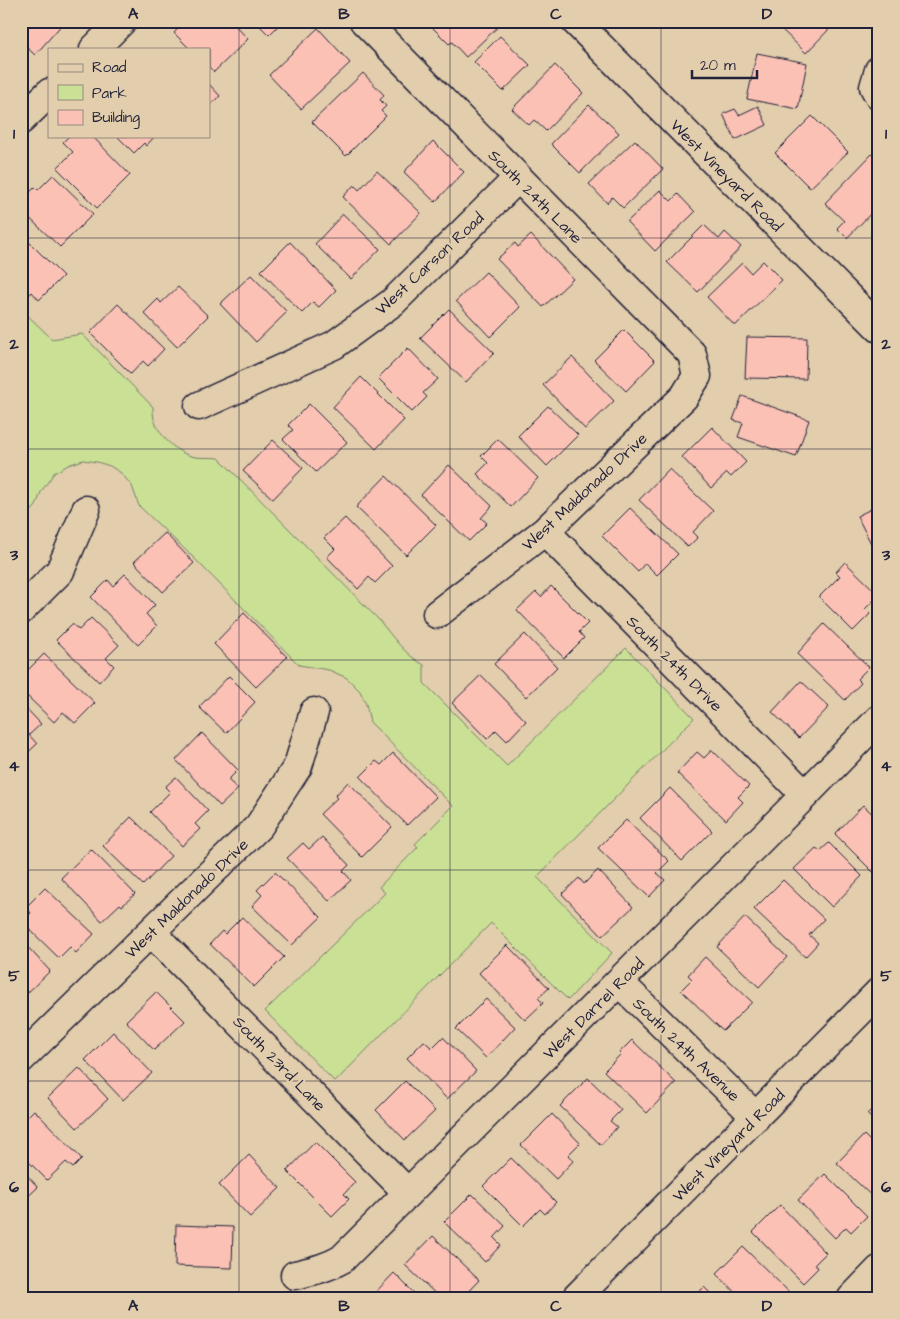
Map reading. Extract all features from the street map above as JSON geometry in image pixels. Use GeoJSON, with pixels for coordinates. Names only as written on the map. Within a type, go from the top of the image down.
{"type":"FeatureCollection","features":[{"type":"Feature","properties":{"kind":"street"},"geometry":{"type":"LineString","coordinates":[[95,48],[122,21]]}},
{"type":"Feature","properties":{"kind":"street","name":"South 24th Lane"},"geometry":{"type":"LineString","coordinates":[[364,21],[692,354],[697,376]]}},
{"type":"Feature","properties":{"kind":"street","name":"West Vineyard Road"},"geometry":{"type":"LineString","coordinates":[[574,21],[879,328]]}},
{"type":"Feature","properties":{"kind":"street"},"geometry":{"type":"LineString","coordinates":[[21,120],[48,94]]}},
{"type":"Feature","properties":{"kind":"street","name":"West Carson Road"},"geometry":{"type":"LineString","coordinates":[[199,406],[334,345],[393,302],[518,178]]}},
{"type":"Feature","properties":{"kind":"street","name":"West Maldonado Drive"},"geometry":{"type":"LineString","coordinates":[[437,614],[545,530],[684,397],[697,376]]}},
{"type":"Feature","properties":{"kind":"street"},"geometry":{"type":"LineString","coordinates":[[21,610],[60,571],[86,510]]}},
{"type":"Feature","properties":{"kind":"street","name":"South 24th Drive"},"geometry":{"type":"LineString","coordinates":[[545,530],[805,795]]}},
{"type":"Feature","properties":{"kind":"street","name":"West Maldonado Drive"},"geometry":{"type":"LineString","coordinates":[[23,1054],[259,826],[298,766],[314,712]]}},
{"type":"Feature","properties":{"kind":"street","name":"West Darrel Road"},"geometry":{"type":"LineString","coordinates":[[295,1275],[331,1266],[342,1260],[879,719]]}},
{"type":"Feature","properties":{"kind":"street","name":"South 23rd Lane"},"geometry":{"type":"LineString","coordinates":[[151,932],[408,1194]]}},
{"type":"Feature","properties":{"kind":"street","name":"South 24th Avenue"},"geometry":{"type":"LineString","coordinates":[[618,982],[756,1117]]}},
{"type":"Feature","properties":{"kind":"street","name":"West Vineyard Road"},"geometry":{"type":"LineString","coordinates":[[576,1298],[879,992]]}},
{"type":"Feature","properties":{"kind":"street"},"geometry":{"type":"LineString","coordinates":[[852,1298],[879,1270]]}},
{"type":"Feature","properties":{"kind":"green space"},"geometry":{"type":"Polygon","coordinates":[[[21,309],[52,339],[82,334],[153,407],[156,425],[164,438],[175,448],[195,457],[219,458],[379,620],[394,639],[417,661],[424,665],[424,683],[507,766],[626,648],[694,718],[537,877],[612,953],[568,1000],[491,923],[335,1082],[265,1011],[385,893],[379,887],[418,847],[415,844],[453,806],[370,722],[366,704],[360,691],[347,678],[329,670],[299,665],[195,559],[139,506],[132,486],[121,473],[110,466],[97,462],[83,460],[68,465],[54,473],[41,492],[36,506],[21,522],[21,309]]]}},
{"type":"Feature","properties":{"kind":"building"},"geometry":{"type":"Polygon","coordinates":[[[21,21],[65,21],[35,55],[21,42],[21,21]]]}},
{"type":"Feature","properties":{"kind":"building"},"geometry":{"type":"Polygon","coordinates":[[[185,21],[231,21],[248,39],[214,72],[210,68],[210,48],[189,48],[174,33],[185,21]]]}},
{"type":"Feature","properties":{"kind":"building"},"geometry":{"type":"Polygon","coordinates":[[[255,21],[283,21],[269,35],[255,21]]]}},
{"type":"Feature","properties":{"kind":"building"},"geometry":{"type":"Polygon","coordinates":[[[436,21],[504,21],[466,57],[452,42],[449,44],[431,26],[436,21]]]}},
{"type":"Feature","properties":{"kind":"building"},"geometry":{"type":"Polygon","coordinates":[[[773,21],[837,21],[806,53],[773,21]]]}},
{"type":"Feature","properties":{"kind":"building"},"geometry":{"type":"Polygon","coordinates":[[[318,28],[350,63],[301,109],[269,75],[318,28]]]}},
{"type":"Feature","properties":{"kind":"building"},"geometry":{"type":"Polygon","coordinates":[[[500,36],[530,65],[503,91],[474,62],[500,36]]]}},
{"type":"Feature","properties":{"kind":"building"},"geometry":{"type":"Polygon","coordinates":[[[757,53],[807,63],[798,109],[747,99],[757,53]]]}},
{"type":"Feature","properties":{"kind":"building"},"geometry":{"type":"Polygon","coordinates":[[[555,65],[583,93],[546,131],[534,120],[529,125],[512,109],[555,65]]]}},
{"type":"Feature","properties":{"kind":"building"},"geometry":{"type":"Polygon","coordinates":[[[363,73],[384,95],[380,100],[386,106],[381,111],[386,116],[346,156],[312,122],[363,73]]]}},
{"type":"Feature","properties":{"kind":"building"},"geometry":{"type":"Polygon","coordinates":[[[210,85],[220,96],[210,105],[210,85]]]}},
{"type":"Feature","properties":{"kind":"building"},"geometry":{"type":"Polygon","coordinates":[[[589,105],[619,133],[580,173],[551,144],[589,105]]]}},
{"type":"Feature","properties":{"kind":"building"},"geometry":{"type":"Polygon","coordinates":[[[758,106],[767,125],[735,140],[723,114],[735,109],[739,115],[758,106]]]}},
{"type":"Feature","properties":{"kind":"building"},"geometry":{"type":"Polygon","coordinates":[[[812,116],[848,152],[810,188],[775,153],[812,116]]]}},
{"type":"Feature","properties":{"kind":"building"},"geometry":{"type":"Polygon","coordinates":[[[67,138],[94,138],[130,175],[97,208],[57,168],[73,152],[63,142],[67,138]]]}},
{"type":"Feature","properties":{"kind":"building"},"geometry":{"type":"Polygon","coordinates":[[[119,138],[153,138],[146,146],[144,143],[134,153],[119,138]]]}},
{"type":"Feature","properties":{"kind":"building"},"geometry":{"type":"Polygon","coordinates":[[[635,140],[663,169],[623,208],[612,197],[607,203],[589,184],[635,140]]]}},
{"type":"Feature","properties":{"kind":"building"},"geometry":{"type":"Polygon","coordinates":[[[433,141],[464,172],[435,202],[404,172],[433,141]]]}},
{"type":"Feature","properties":{"kind":"building"},"geometry":{"type":"Polygon","coordinates":[[[872,154],[879,160],[879,182],[874,187],[879,191],[879,205],[847,238],[837,228],[844,221],[825,203],[872,154]]]}},
{"type":"Feature","properties":{"kind":"building"},"geometry":{"type":"Polygon","coordinates":[[[377,171],[421,213],[391,244],[343,197],[354,185],[359,190],[377,171]]]}},
{"type":"Feature","properties":{"kind":"building"},"geometry":{"type":"Polygon","coordinates":[[[53,175],[93,214],[60,247],[21,210],[21,202],[35,187],[38,190],[53,175]]]}},
{"type":"Feature","properties":{"kind":"building"},"geometry":{"type":"Polygon","coordinates":[[[660,190],[671,201],[678,194],[695,212],[655,251],[627,222],[660,190]]]}},
{"type":"Feature","properties":{"kind":"building"},"geometry":{"type":"Polygon","coordinates":[[[343,214],[380,249],[351,279],[315,244],[343,214]]]}},
{"type":"Feature","properties":{"kind":"building"},"geometry":{"type":"Polygon","coordinates":[[[704,225],[719,239],[725,232],[741,247],[698,292],[667,262],[704,225]]]}},
{"type":"Feature","properties":{"kind":"building"},"geometry":{"type":"Polygon","coordinates":[[[531,235],[573,279],[543,307],[497,259],[515,243],[518,247],[531,235]]]}},
{"type":"Feature","properties":{"kind":"building"},"geometry":{"type":"Polygon","coordinates":[[[23,236],[63,276],[39,300],[32,292],[21,303],[21,238],[23,236]]]}},
{"type":"Feature","properties":{"kind":"building"},"geometry":{"type":"Polygon","coordinates":[[[290,242],[336,290],[319,307],[313,302],[302,313],[261,271],[290,242]]]}},
{"type":"Feature","properties":{"kind":"building"},"geometry":{"type":"Polygon","coordinates":[[[763,261],[782,280],[735,326],[707,297],[742,263],[751,273],[763,261]]]}},
{"type":"Feature","properties":{"kind":"building"},"geometry":{"type":"Polygon","coordinates":[[[486,272],[520,307],[490,337],[456,301],[486,272]]]}},
{"type":"Feature","properties":{"kind":"building"},"geometry":{"type":"Polygon","coordinates":[[[251,275],[287,312],[256,342],[220,304],[251,275]]]}},
{"type":"Feature","properties":{"kind":"building"},"geometry":{"type":"Polygon","coordinates":[[[178,287],[208,316],[177,347],[144,313],[158,299],[161,303],[178,287]]]}},
{"type":"Feature","properties":{"kind":"building"},"geometry":{"type":"Polygon","coordinates":[[[118,304],[164,349],[148,366],[143,361],[131,374],[90,333],[118,304]]]}},
{"type":"Feature","properties":{"kind":"building"},"geometry":{"type":"Polygon","coordinates":[[[449,309],[494,353],[466,382],[420,338],[449,309]]]}},
{"type":"Feature","properties":{"kind":"building"},"geometry":{"type":"Polygon","coordinates":[[[624,330],[655,361],[626,391],[594,360],[624,330]]]}},
{"type":"Feature","properties":{"kind":"building"},"geometry":{"type":"Polygon","coordinates":[[[747,337],[807,338],[806,379],[745,378],[747,337]]]}},
{"type":"Feature","properties":{"kind":"building"},"geometry":{"type":"Polygon","coordinates":[[[408,348],[438,379],[423,393],[427,397],[412,412],[378,378],[408,348]]]}},
{"type":"Feature","properties":{"kind":"building"},"geometry":{"type":"Polygon","coordinates":[[[572,357],[614,401],[585,429],[543,385],[572,357]]]}},
{"type":"Feature","properties":{"kind":"building"},"geometry":{"type":"Polygon","coordinates":[[[361,377],[404,420],[376,449],[333,407],[361,377]]]}},
{"type":"Feature","properties":{"kind":"building"},"geometry":{"type":"Polygon","coordinates":[[[742,396],[809,420],[796,457],[738,437],[743,423],[733,420],[742,396]]]}},
{"type":"Feature","properties":{"kind":"building"},"geometry":{"type":"Polygon","coordinates":[[[309,404],[347,442],[316,472],[283,439],[293,430],[288,425],[309,404]]]}},
{"type":"Feature","properties":{"kind":"building"},"geometry":{"type":"Polygon","coordinates":[[[548,406],[578,435],[547,466],[518,436],[548,406]]]}},
{"type":"Feature","properties":{"kind":"building"},"geometry":{"type":"Polygon","coordinates":[[[712,427],[746,462],[731,477],[727,473],[711,488],[682,457],[712,427]]]}},
{"type":"Feature","properties":{"kind":"building"},"geometry":{"type":"Polygon","coordinates":[[[498,439],[538,478],[511,507],[477,474],[488,463],[481,456],[498,439]]]}},
{"type":"Feature","properties":{"kind":"building"},"geometry":{"type":"Polygon","coordinates":[[[273,440],[303,468],[273,499],[243,471],[273,440]]]}},
{"type":"Feature","properties":{"kind":"building"},"geometry":{"type":"Polygon","coordinates":[[[449,465],[492,506],[481,518],[487,523],[469,541],[421,495],[449,465]]]}},
{"type":"Feature","properties":{"kind":"building"},"geometry":{"type":"Polygon","coordinates":[[[669,469],[713,511],[693,532],[698,537],[688,547],[639,500],[669,469]]]}},
{"type":"Feature","properties":{"kind":"building"},"geometry":{"type":"Polygon","coordinates":[[[386,476],[436,525],[406,555],[356,507],[386,476]]]}},
{"type":"Feature","properties":{"kind":"building"},"geometry":{"type":"Polygon","coordinates":[[[879,505],[879,559],[857,516],[879,505]]]}},
{"type":"Feature","properties":{"kind":"building"},"geometry":{"type":"Polygon","coordinates":[[[630,508],[678,554],[657,575],[645,563],[638,572],[602,536],[630,508]]]}},
{"type":"Feature","properties":{"kind":"building"},"geometry":{"type":"Polygon","coordinates":[[[345,518],[392,566],[375,583],[369,577],[358,589],[327,557],[335,549],[324,538],[345,518]]]}},
{"type":"Feature","properties":{"kind":"building"},"geometry":{"type":"Polygon","coordinates":[[[165,533],[194,563],[163,592],[134,562],[165,533]]]}},
{"type":"Feature","properties":{"kind":"building"},"geometry":{"type":"Polygon","coordinates":[[[845,562],[879,595],[865,609],[870,614],[853,631],[819,597],[840,576],[836,572],[845,562]]]}},
{"type":"Feature","properties":{"kind":"building"},"geometry":{"type":"Polygon","coordinates":[[[125,574],[155,605],[146,614],[157,626],[138,645],[91,597],[108,580],[113,586],[125,574]]]}},
{"type":"Feature","properties":{"kind":"building"},"geometry":{"type":"Polygon","coordinates":[[[551,586],[588,623],[579,632],[584,638],[564,658],[517,610],[536,592],[541,597],[551,586]]]}},
{"type":"Feature","properties":{"kind":"building"},"geometry":{"type":"Polygon","coordinates":[[[244,613],[287,657],[256,687],[214,644],[244,613]]]}},
{"type":"Feature","properties":{"kind":"building"},"geometry":{"type":"Polygon","coordinates":[[[91,618],[119,645],[106,658],[114,666],[99,682],[56,640],[72,624],[79,630],[91,618]]]}},
{"type":"Feature","properties":{"kind":"building"},"geometry":{"type":"Polygon","coordinates":[[[824,624],[869,667],[857,679],[861,683],[845,700],[797,654],[824,624]]]}},
{"type":"Feature","properties":{"kind":"building"},"geometry":{"type":"Polygon","coordinates":[[[525,634],[557,667],[526,697],[494,664],[525,634]]]}},
{"type":"Feature","properties":{"kind":"building"},"geometry":{"type":"Polygon","coordinates":[[[44,654],[95,703],[75,723],[63,712],[54,722],[21,690],[21,677],[44,654]]]}},
{"type":"Feature","properties":{"kind":"building"},"geometry":{"type":"Polygon","coordinates":[[[481,675],[526,721],[507,741],[496,730],[487,739],[452,703],[481,675]]]}},
{"type":"Feature","properties":{"kind":"building"},"geometry":{"type":"Polygon","coordinates":[[[229,676],[255,702],[226,733],[199,707],[229,676]]]}},
{"type":"Feature","properties":{"kind":"building"},"geometry":{"type":"Polygon","coordinates":[[[801,681],[829,707],[799,738],[772,712],[801,681]]]}},
{"type":"Feature","properties":{"kind":"building"},"geometry":{"type":"Polygon","coordinates":[[[21,703],[41,724],[29,735],[37,744],[21,759],[21,703]]]}},
{"type":"Feature","properties":{"kind":"building"},"geometry":{"type":"Polygon","coordinates":[[[202,733],[238,770],[228,780],[238,789],[220,806],[176,760],[202,733]]]}},
{"type":"Feature","properties":{"kind":"building"},"geometry":{"type":"Polygon","coordinates":[[[712,750],[749,786],[738,797],[743,802],[726,820],[677,773],[697,752],[704,758],[712,750]]]}},
{"type":"Feature","properties":{"kind":"building"},"geometry":{"type":"Polygon","coordinates":[[[393,753],[436,797],[407,825],[360,777],[376,761],[381,765],[393,753]]]}},
{"type":"Feature","properties":{"kind":"building"},"geometry":{"type":"Polygon","coordinates":[[[176,777],[208,811],[195,824],[200,829],[182,846],[150,812],[170,792],[165,787],[176,777]]]}},
{"type":"Feature","properties":{"kind":"building"},"geometry":{"type":"Polygon","coordinates":[[[348,782],[392,827],[362,857],[320,814],[337,798],[335,796],[348,782]]]}},
{"type":"Feature","properties":{"kind":"building"},"geometry":{"type":"Polygon","coordinates":[[[670,788],[712,831],[682,861],[640,818],[670,788]]]}},
{"type":"Feature","properties":{"kind":"building"},"geometry":{"type":"Polygon","coordinates":[[[863,805],[879,820],[879,867],[873,872],[835,834],[863,805]]]}},
{"type":"Feature","properties":{"kind":"building"},"geometry":{"type":"Polygon","coordinates":[[[131,817],[171,856],[143,885],[103,846],[131,817]]]}},
{"type":"Feature","properties":{"kind":"building"},"geometry":{"type":"Polygon","coordinates":[[[626,820],[669,861],[657,873],[665,880],[649,897],[598,848],[626,820]]]}},
{"type":"Feature","properties":{"kind":"building"},"geometry":{"type":"Polygon","coordinates":[[[322,837],[349,865],[343,871],[351,880],[329,901],[287,858],[303,843],[309,849],[322,837]]]}},
{"type":"Feature","properties":{"kind":"building"},"geometry":{"type":"Polygon","coordinates":[[[829,843],[862,876],[832,907],[794,869],[816,848],[820,851],[829,843]]]}},
{"type":"Feature","properties":{"kind":"building"},"geometry":{"type":"Polygon","coordinates":[[[91,849],[135,894],[122,906],[120,904],[102,921],[61,878],[91,849]]]}},
{"type":"Feature","properties":{"kind":"building"},"geometry":{"type":"Polygon","coordinates":[[[598,870],[633,907],[602,936],[562,894],[579,878],[584,884],[598,870]]]}},
{"type":"Feature","properties":{"kind":"building"},"geometry":{"type":"Polygon","coordinates":[[[275,872],[321,917],[292,945],[252,906],[262,895],[257,890],[275,872]]]}},
{"type":"Feature","properties":{"kind":"building"},"geometry":{"type":"Polygon","coordinates":[[[783,880],[824,919],[809,935],[818,943],[805,957],[754,909],[783,880]]]}},
{"type":"Feature","properties":{"kind":"building"},"geometry":{"type":"Polygon","coordinates":[[[45,888],[94,934],[76,953],[70,947],[59,958],[22,922],[31,913],[26,907],[45,888]]]}},
{"type":"Feature","properties":{"kind":"building"},"geometry":{"type":"Polygon","coordinates":[[[242,917],[284,957],[254,987],[210,944],[222,931],[225,934],[242,917]]]}},
{"type":"Feature","properties":{"kind":"building"},"geometry":{"type":"Polygon","coordinates":[[[745,917],[787,957],[759,987],[717,947],[745,917]]]}},
{"type":"Feature","properties":{"kind":"building"},"geometry":{"type":"Polygon","coordinates":[[[21,942],[50,971],[21,999],[21,942]]]}},
{"type":"Feature","properties":{"kind":"building"},"geometry":{"type":"Polygon","coordinates":[[[507,945],[549,988],[538,998],[543,1003],[525,1020],[479,973],[507,945]]]}},
{"type":"Feature","properties":{"kind":"building"},"geometry":{"type":"Polygon","coordinates":[[[705,957],[752,1002],[723,1031],[681,990],[692,979],[688,975],[705,957]]]}},
{"type":"Feature","properties":{"kind":"building"},"geometry":{"type":"Polygon","coordinates":[[[156,992],[185,1021],[154,1050],[126,1021],[156,992]]]}},
{"type":"Feature","properties":{"kind":"building"},"geometry":{"type":"Polygon","coordinates":[[[486,999],[515,1027],[486,1058],[456,1029],[486,999]]]}},
{"type":"Feature","properties":{"kind":"building"},"geometry":{"type":"Polygon","coordinates":[[[113,1032],[152,1073],[123,1100],[85,1060],[113,1032]]]}},
{"type":"Feature","properties":{"kind":"building"},"geometry":{"type":"Polygon","coordinates":[[[443,1037],[476,1071],[447,1099],[407,1058],[424,1041],[432,1048],[443,1037]]]}},
{"type":"Feature","properties":{"kind":"building"},"geometry":{"type":"Polygon","coordinates":[[[632,1040],[676,1083],[647,1113],[604,1071],[632,1040]]]}},
{"type":"Feature","properties":{"kind":"building"},"geometry":{"type":"Polygon","coordinates":[[[79,1068],[108,1099],[77,1128],[48,1098],[79,1068]]]}},
{"type":"Feature","properties":{"kind":"building"},"geometry":{"type":"Polygon","coordinates":[[[588,1078],[621,1110],[610,1121],[617,1127],[601,1145],[560,1106],[588,1078]]]}},
{"type":"Feature","properties":{"kind":"building"},"geometry":{"type":"Polygon","coordinates":[[[405,1081],[435,1111],[405,1140],[376,1110],[405,1081]]]}},
{"type":"Feature","properties":{"kind":"building"},"geometry":{"type":"Polygon","coordinates":[[[879,1103],[879,1126],[867,1114],[879,1103]]]}},
{"type":"Feature","properties":{"kind":"building"},"geometry":{"type":"Polygon","coordinates":[[[34,1110],[82,1159],[73,1168],[66,1162],[47,1180],[21,1154],[21,1123],[34,1110]]]}},
{"type":"Feature","properties":{"kind":"building"},"geometry":{"type":"Polygon","coordinates":[[[552,1114],[580,1143],[568,1155],[573,1161],[556,1179],[521,1145],[552,1114]]]}},
{"type":"Feature","properties":{"kind":"building"},"geometry":{"type":"Polygon","coordinates":[[[864,1135],[879,1150],[879,1203],[837,1163],[864,1135]]]}},
{"type":"Feature","properties":{"kind":"building"},"geometry":{"type":"Polygon","coordinates":[[[315,1142],[355,1182],[344,1194],[349,1199],[332,1216],[287,1171],[315,1142]]]}},
{"type":"Feature","properties":{"kind":"building"},"geometry":{"type":"Polygon","coordinates":[[[249,1155],[280,1188],[250,1217],[219,1185],[249,1155]]]}},
{"type":"Feature","properties":{"kind":"building"},"geometry":{"type":"Polygon","coordinates":[[[511,1158],[556,1202],[545,1214],[540,1209],[523,1226],[483,1186],[511,1158]]]}},
{"type":"Feature","properties":{"kind":"building"},"geometry":{"type":"Polygon","coordinates":[[[21,1169],[38,1187],[21,1203],[21,1169]]]}},
{"type":"Feature","properties":{"kind":"building"},"geometry":{"type":"Polygon","coordinates":[[[825,1174],[867,1216],[851,1232],[846,1227],[835,1238],[798,1200],[825,1174]]]}},
{"type":"Feature","properties":{"kind":"building"},"geometry":{"type":"Polygon","coordinates":[[[472,1194],[505,1226],[494,1238],[501,1245],[485,1262],[444,1222],[472,1194]]]}},
{"type":"Feature","properties":{"kind":"building"},"geometry":{"type":"Polygon","coordinates":[[[780,1205],[826,1253],[815,1264],[818,1268],[803,1283],[753,1232],[780,1205]]]}},
{"type":"Feature","properties":{"kind":"building"},"geometry":{"type":"Polygon","coordinates":[[[176,1225],[233,1227],[232,1268],[175,1266],[176,1225]]]}},
{"type":"Feature","properties":{"kind":"building"},"geometry":{"type":"Polygon","coordinates":[[[433,1236],[479,1280],[462,1298],[440,1298],[405,1265],[433,1236]]]}},
{"type":"Feature","properties":{"kind":"building"},"geometry":{"type":"Polygon","coordinates":[[[743,1247],[789,1292],[783,1298],[741,1298],[716,1274],[743,1247]]]}},
{"type":"Feature","properties":{"kind":"building"},"geometry":{"type":"Polygon","coordinates":[[[394,1273],[419,1298],[370,1298],[394,1273]]]}},
{"type":"Feature","properties":{"kind":"building"},"geometry":{"type":"Polygon","coordinates":[[[704,1287],[715,1298],[694,1298],[704,1287]]]}}]}
